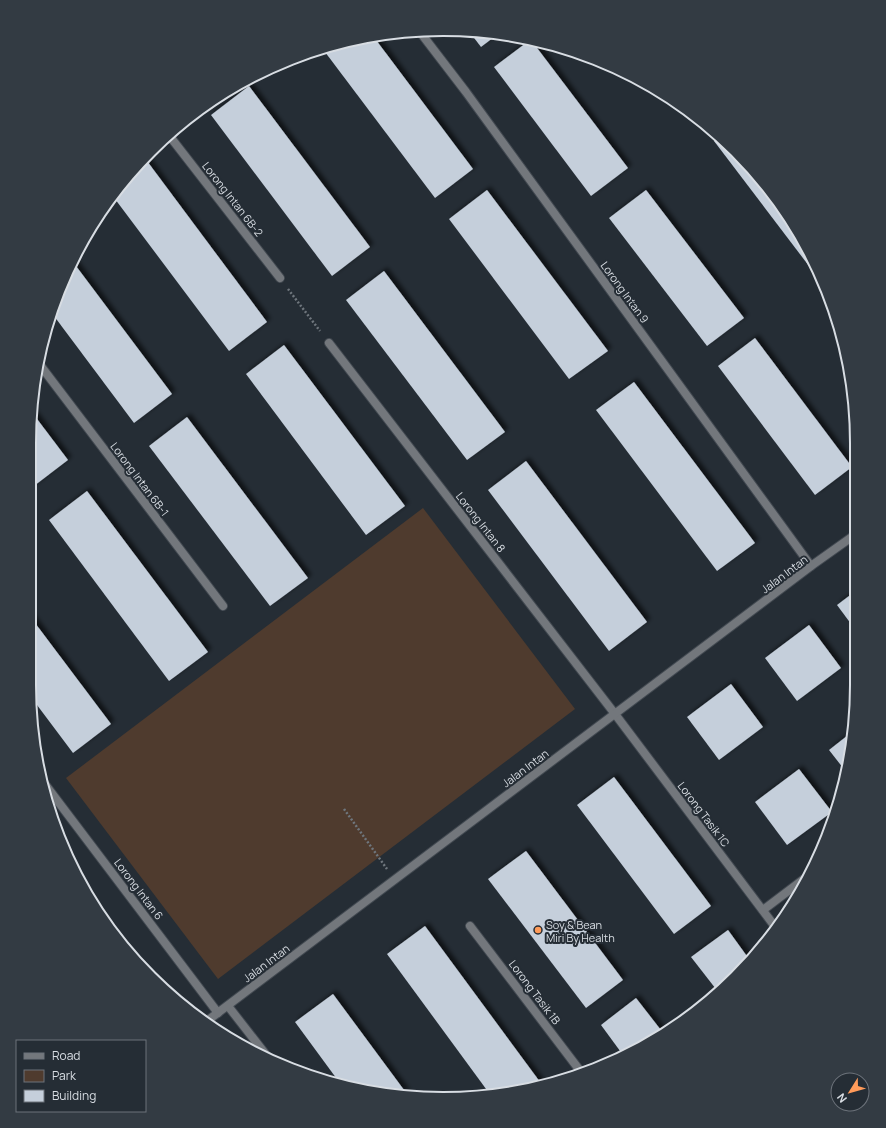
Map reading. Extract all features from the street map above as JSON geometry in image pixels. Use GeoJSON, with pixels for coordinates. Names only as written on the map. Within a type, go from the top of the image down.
{"type":"FeatureCollection","features":[{"type":"Feature","properties":{"kind":"street","name":"Lorong Intan 9"},"geometry":{"type":"LineString","coordinates":[[424,37],[480,111],[811,566]]}},
{"type":"Feature","properties":{"kind":"street","name":"Lorong Intan 6B-2"},"geometry":{"type":"LineString","coordinates":[[172,139],[280,278]]}},
{"type":"Feature","properties":{"kind":"street","name":"Lorong Intan 8"},"geometry":{"type":"LineString","coordinates":[[329,343],[615,714]]}},
{"type":"Feature","properties":{"kind":"street","name":"Lorong Intan 6B-1"},"geometry":{"type":"LineString","coordinates":[[43,369],[223,606]]}},
{"type":"Feature","properties":{"kind":"street","name":"Jalan Intan"},"geometry":{"type":"LineString","coordinates":[[210,1019],[811,566],[850,538]]}},
{"type":"Feature","properties":{"kind":"street","name":"Lorong Tasik 1C"},"geometry":{"type":"LineString","coordinates":[[615,714],[773,923]]}},
{"type":"Feature","properties":{"kind":"street","name":"Lorong Intan 6"},"geometry":{"type":"LineString","coordinates":[[50,792],[218,1013]]}},
{"type":"Feature","properties":{"kind":"street"},"geometry":{"type":"LineString","coordinates":[[763,910],[798,884]]}},
{"type":"Feature","properties":{"kind":"street","name":"Lorong Tasik 1B"},"geometry":{"type":"LineString","coordinates":[[470,926],[578,1068]]}},
{"type":"Feature","properties":{"kind":"street"},"geometry":{"type":"LineString","coordinates":[[228,1006],[262,1049]]}},
{"type":"Feature","properties":{"kind":"path"},"geometry":{"type":"LineString","coordinates":[[280,278],[329,343]]}},
{"type":"Feature","properties":{"kind":"path"},"geometry":{"type":"LineString","coordinates":[[344,809],[395,880]]}},
{"type":"Feature","properties":{"kind":"green space"},"geometry":{"type":"Polygon","coordinates":[[[423,508],[575,709],[218,979],[66,778],[423,508]]]}},
{"type":"Feature","properties":{"kind":"building"},"geometry":{"type":"Polygon","coordinates":[[[474,37],[492,39],[481,47],[474,37]]]}},
{"type":"Feature","properties":{"kind":"building"},"geometry":{"type":"Polygon","coordinates":[[[377,41],[473,169],[435,198],[326,54],[377,41]]]}},
{"type":"Feature","properties":{"kind":"building"},"geometry":{"type":"Polygon","coordinates":[[[524,44],[537,47],[628,168],[591,196],[494,67],[524,44]]]}},
{"type":"Feature","properties":{"kind":"building"},"geometry":{"type":"Polygon","coordinates":[[[249,86],[370,247],[332,276],[211,115],[249,86]]]}},
{"type":"Feature","properties":{"kind":"building"},"geometry":{"type":"Polygon","coordinates":[[[714,141],[731,155],[766,195],[795,240],[810,267],[714,141]]]}},
{"type":"Feature","properties":{"kind":"building"},"geometry":{"type":"Polygon","coordinates":[[[148,163],[267,322],[229,351],[116,201],[148,163]]]}},
{"type":"Feature","properties":{"kind":"building"},"geometry":{"type":"Polygon","coordinates":[[[487,190],[608,351],[569,379],[449,219],[487,190]]]}},
{"type":"Feature","properties":{"kind":"building"},"geometry":{"type":"Polygon","coordinates":[[[646,190],[744,318],[707,346],[609,218],[646,190]]]}},
{"type":"Feature","properties":{"kind":"building"},"geometry":{"type":"Polygon","coordinates":[[[76,267],[172,394],[134,423],[56,319],[67,287],[76,267]]]}},
{"type":"Feature","properties":{"kind":"building"},"geometry":{"type":"Polygon","coordinates":[[[384,271],[505,432],[467,460],[346,300],[384,271]]]}},
{"type":"Feature","properties":{"kind":"building"},"geometry":{"type":"Polygon","coordinates":[[[755,338],[850,464],[850,469],[815,495],[718,366],[755,338]]]}},
{"type":"Feature","properties":{"kind":"building"},"geometry":{"type":"Polygon","coordinates":[[[284,345],[405,506],[366,535],[246,374],[284,345]]]}},
{"type":"Feature","properties":{"kind":"building"},"geometry":{"type":"Polygon","coordinates":[[[634,382],[755,543],[717,571],[596,410],[634,382]]]}},
{"type":"Feature","properties":{"kind":"building"},"geometry":{"type":"Polygon","coordinates":[[[187,417],[308,578],[270,606],[149,446],[187,417]]]}},
{"type":"Feature","properties":{"kind":"building"},"geometry":{"type":"Polygon","coordinates":[[[37,419],[68,460],[36,484],[37,419]]]}},
{"type":"Feature","properties":{"kind":"building"},"geometry":{"type":"Polygon","coordinates":[[[526,461],[647,622],[609,651],[488,490],[526,461]]]}},
{"type":"Feature","properties":{"kind":"building"},"geometry":{"type":"Polygon","coordinates":[[[87,491],[208,652],[169,681],[49,520],[87,491]]]}},
{"type":"Feature","properties":{"kind":"building"},"geometry":{"type":"Polygon","coordinates":[[[850,595],[850,623],[837,605],[850,595]]]}},
{"type":"Feature","properties":{"kind":"building"},"geometry":{"type":"Polygon","coordinates":[[[36,624],[111,724],[73,753],[37,705],[36,624]]]}},
{"type":"Feature","properties":{"kind":"building"},"geometry":{"type":"Polygon","coordinates":[[[809,625],[841,668],[797,701],[765,658],[809,625]]]}},
{"type":"Feature","properties":{"kind":"building"},"geometry":{"type":"Polygon","coordinates":[[[731,684],[763,727],[719,760],[687,717],[731,684]]]}},
{"type":"Feature","properties":{"kind":"building"},"geometry":{"type":"Polygon","coordinates":[[[847,736],[842,766],[829,750],[847,736]]]}},
{"type":"Feature","properties":{"kind":"building"},"geometry":{"type":"Polygon","coordinates":[[[799,769],[830,809],[828,815],[787,845],[755,802],[799,769]]]}},
{"type":"Feature","properties":{"kind":"building"},"geometry":{"type":"Polygon","coordinates":[[[614,777],[711,906],[674,934],[577,805],[614,777]]]}},
{"type":"Feature","properties":{"kind":"building"},"geometry":{"type":"Polygon","coordinates":[[[526,851],[623,980],[586,1008],[488,879],[526,851]]]}},
{"type":"Feature","properties":{"kind":"building"},"geometry":{"type":"Polygon","coordinates":[[[425,926],[539,1080],[487,1090],[387,954],[425,926]]]}},
{"type":"Feature","properties":{"kind":"building"},"geometry":{"type":"Polygon","coordinates":[[[728,930],[747,956],[715,988],[691,957],[728,930]]]}},
{"type":"Feature","properties":{"kind":"building"},"geometry":{"type":"Polygon","coordinates":[[[333,994],[404,1090],[390,1089],[336,1077],[295,1022],[333,994]]]}},
{"type":"Feature","properties":{"kind":"building"},"geometry":{"type":"Polygon","coordinates":[[[636,998],[660,1029],[620,1051],[601,1025],[636,998]]]}},
{"type":"Feature","properties":{"kind":"place","name":"Soy & Bean Miri By Health"},"geometry":{"type":"Point","coordinates":[538,930]}}]}
